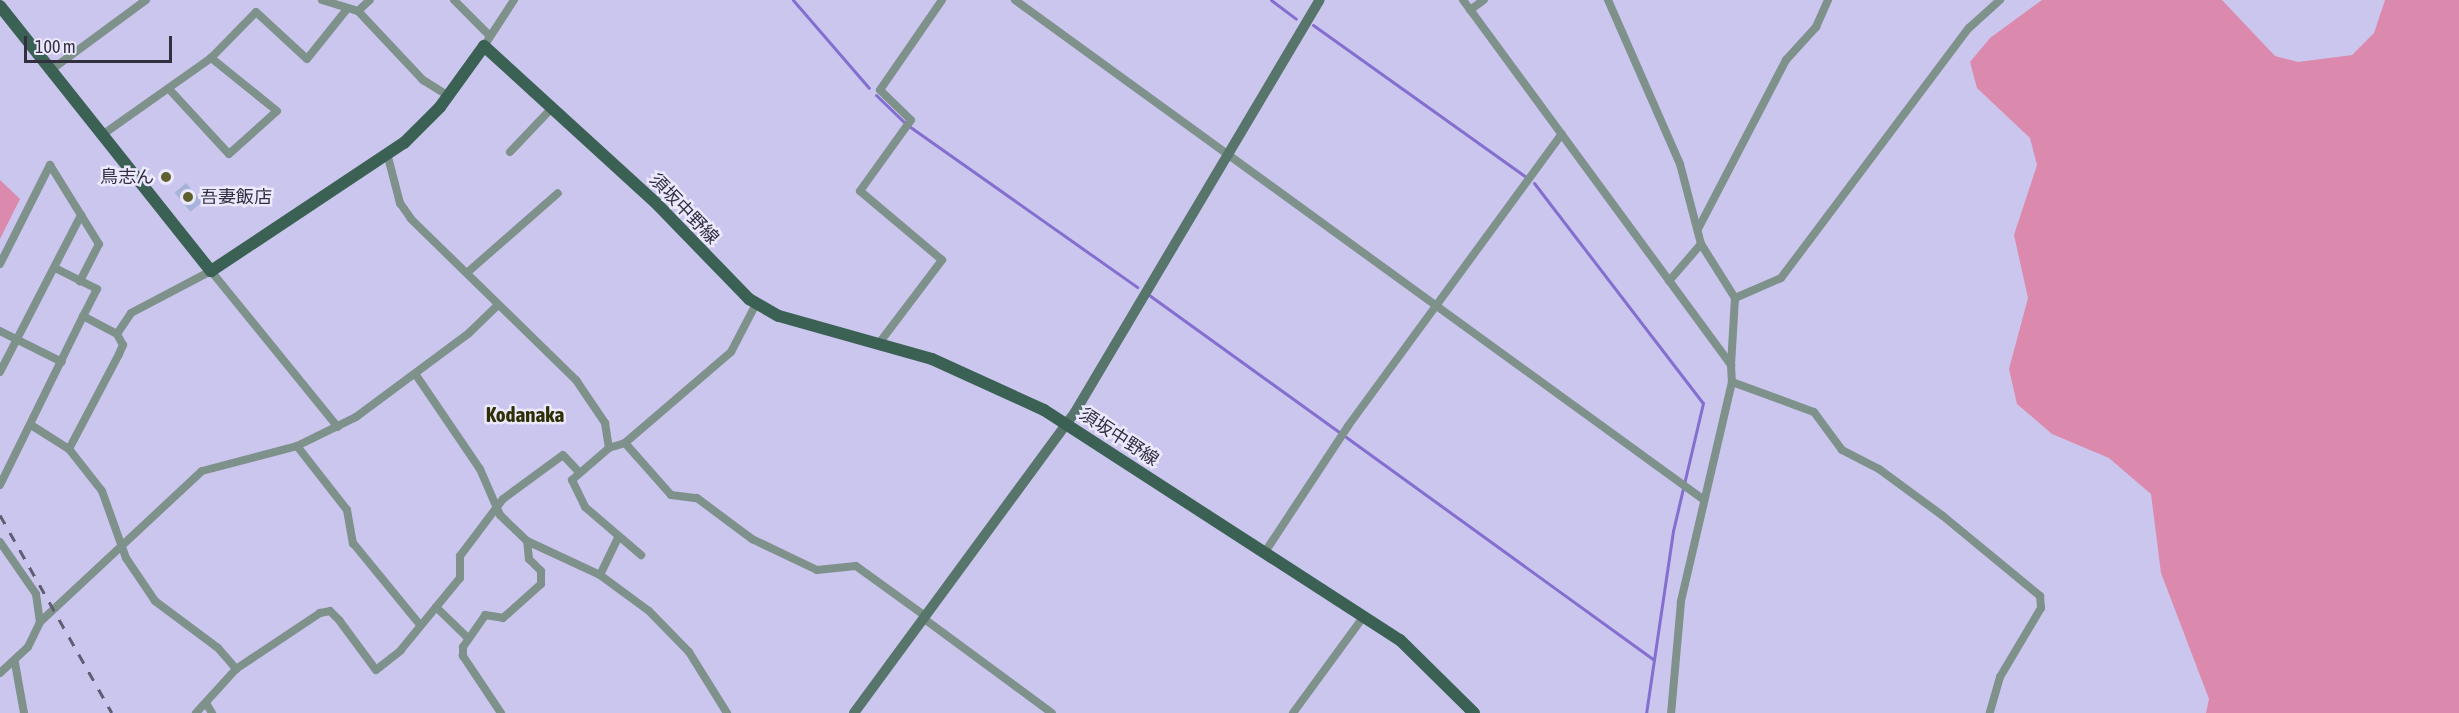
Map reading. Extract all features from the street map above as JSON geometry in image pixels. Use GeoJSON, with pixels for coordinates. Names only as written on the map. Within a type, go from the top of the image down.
{"type":"FeatureCollection","features":[{"type":"Feature","properties":{"kind":"main road"},"geometry":{"type":"LineString","coordinates":[[0,6],[211,271],[388,157],[449,96],[487,41]]}},
{"type":"Feature","properties":{"kind":"main road","name":"須坂中野線"},"geometry":{"type":"LineString","coordinates":[[487,41],[551,109],[756,304],[789,319],[880,342],[988,382],[1065,424],[1364,616],[1417,654],[1474,713]]}},
{"type":"Feature","properties":{"kind":"street"},"geometry":{"type":"LineString","coordinates":[[51,69],[146,0]]}},
{"type":"Feature","properties":{"kind":"street"},"geometry":{"type":"LineString","coordinates":[[322,0],[358,11],[423,80],[449,96]]}},
{"type":"Feature","properties":{"kind":"street"},"geometry":{"type":"LineString","coordinates":[[358,11],[370,0]]}},
{"type":"Feature","properties":{"kind":"street"},"geometry":{"type":"LineString","coordinates":[[454,0],[487,41],[514,0]]}},
{"type":"Feature","properties":{"kind":"street"},"geometry":{"type":"LineString","coordinates":[[880,342],[942,260],[860,191],[911,120],[879,90],[942,0]]}},
{"type":"Feature","properties":{"kind":"street"},"geometry":{"type":"LineString","coordinates":[[1014,0],[1433,309],[1704,500]]}},
{"type":"Feature","properties":{"kind":"street"},"geometry":{"type":"LineString","coordinates":[[854,713],[1065,424],[1229,157],[1320,0]]}},
{"type":"Feature","properties":{"kind":"street"},"geometry":{"type":"LineString","coordinates":[[1463,0],[1731,365]]}},
{"type":"Feature","properties":{"kind":"street"},"geometry":{"type":"LineString","coordinates":[[1470,10],[1484,0]]}},
{"type":"Feature","properties":{"kind":"street"},"geometry":{"type":"LineString","coordinates":[[1608,0],[1680,164],[1701,244],[1735,298],[1732,382],[1681,602],[1671,713]]}},
{"type":"Feature","properties":{"kind":"street"},"geometry":{"type":"LineString","coordinates":[[1698,229],[1786,60],[1816,27],[1828,0]]}},
{"type":"Feature","properties":{"kind":"street"},"geometry":{"type":"LineString","coordinates":[[1735,298],[1781,278],[1969,28],[2000,0]]}},
{"type":"Feature","properties":{"kind":"street"},"geometry":{"type":"LineString","coordinates":[[102,135],[211,58],[256,12],[307,59],[346,9]]}},
{"type":"Feature","properties":{"kind":"street"},"geometry":{"type":"LineString","coordinates":[[170,89],[229,154],[277,111],[211,58]]}},
{"type":"Feature","properties":{"kind":"street"},"geometry":{"type":"LineString","coordinates":[[510,152],[551,109]]}},
{"type":"Feature","properties":{"kind":"street"},"geometry":{"type":"LineString","coordinates":[[1265,552],[1433,309],[1562,134]]}},
{"type":"Feature","properties":{"kind":"street"},"geometry":{"type":"LineString","coordinates":[[388,157],[400,203],[411,219],[469,271],[498,305],[593,399],[605,423],[609,448]]}},
{"type":"Feature","properties":{"kind":"street"},"geometry":{"type":"LineString","coordinates":[[0,264],[50,165],[99,244],[80,280]]}},
{"type":"Feature","properties":{"kind":"street"},"geometry":{"type":"LineString","coordinates":[[469,271],[558,193]]}},
{"type":"Feature","properties":{"kind":"street"},"geometry":{"type":"LineString","coordinates":[[0,372],[81,216]]}},
{"type":"Feature","properties":{"kind":"street"},"geometry":{"type":"LineString","coordinates":[[1669,281],[1701,244]]}},
{"type":"Feature","properties":{"kind":"street"},"geometry":{"type":"LineString","coordinates":[[0,485],[97,290],[55,268]]}},
{"type":"Feature","properties":{"kind":"street"},"geometry":{"type":"LineString","coordinates":[[117,334],[131,313],[211,271],[338,427]]}},
{"type":"Feature","properties":{"kind":"street"},"geometry":{"type":"LineString","coordinates":[[641,555],[618,538],[585,507],[572,480],[609,448],[625,443],[731,352],[756,304]]}},
{"type":"Feature","properties":{"kind":"street"},"geometry":{"type":"LineString","coordinates":[[0,673],[15,663],[40,622],[123,548],[202,471],[297,446],[338,427],[416,375],[498,305]]}},
{"type":"Feature","properties":{"kind":"street"},"geometry":{"type":"LineString","coordinates":[[69,449],[123,345],[117,334],[83,316]]}},
{"type":"Feature","properties":{"kind":"street"},"geometry":{"type":"LineString","coordinates":[[0,332],[62,362]]}},
{"type":"Feature","properties":{"kind":"street"},"geometry":{"type":"LineString","coordinates":[[416,375],[480,469],[495,497],[496,510],[527,541],[600,574],[670,631],[727,713]]}},
{"type":"Feature","properties":{"kind":"street"},"geometry":{"type":"LineString","coordinates":[[1732,382],[1814,412],[1842,450],[1879,469],[1943,516],[2040,596],[2042,608],[2000,676],[1990,713]]}},
{"type":"Feature","properties":{"kind":"street"},"geometry":{"type":"LineString","coordinates":[[31,425],[69,449],[102,491],[123,548],[155,601],[218,648],[236,669]]}},
{"type":"Feature","properties":{"kind":"street"},"geometry":{"type":"LineString","coordinates":[[625,443],[671,495],[697,498],[752,539],[817,570],[856,566],[1052,713]]}},
{"type":"Feature","properties":{"kind":"street"},"geometry":{"type":"LineString","coordinates":[[297,446],[347,510],[353,543],[420,625]]}},
{"type":"Feature","properties":{"kind":"street"},"geometry":{"type":"LineString","coordinates":[[196,713],[236,669],[320,614],[330,611],[376,670],[420,625],[460,578],[460,556],[496,510],[563,455],[579,472]]}},
{"type":"Feature","properties":{"kind":"street"},"geometry":{"type":"LineString","coordinates":[[600,574],[618,538]]}},
{"type":"Feature","properties":{"kind":"street"},"geometry":{"type":"LineString","coordinates":[[501,713],[463,656],[468,638],[485,615],[503,618],[541,584],[542,571],[529,559],[527,541]]}},
{"type":"Feature","properties":{"kind":"street"},"geometry":{"type":"LineString","coordinates":[[0,542],[36,594],[40,622]]}},
{"type":"Feature","properties":{"kind":"street"},"geometry":{"type":"LineString","coordinates":[[436,607],[468,638]]}},
{"type":"Feature","properties":{"kind":"street"},"geometry":{"type":"LineString","coordinates":[[1293,713],[1364,616]]}},
{"type":"Feature","properties":{"kind":"street"},"geometry":{"type":"LineString","coordinates":[[15,663],[24,713]]}},
{"type":"Feature","properties":{"kind":"street"},"geometry":{"type":"LineString","coordinates":[[206,703],[212,713]]}},
{"type":"Feature","properties":{"kind":"shaded area"},"geometry":{"type":"Polygon","coordinates":[[[2042,0],[2222,0],[2275,56],[2298,62],[2352,55],[2374,33],[2385,0],[2459,0],[2459,713],[2206,713],[2209,699],[2161,573],[2151,494],[2109,458],[2052,434],[2017,404],[2009,369],[2028,298],[2014,235],[2037,165],[2030,138],[1977,88],[1970,62],[1990,38],[2042,0]]]}},
{"type":"Feature","properties":{"kind":"shaded area"},"geometry":{"type":"Polygon","coordinates":[[[0,180],[20,199],[0,239],[0,180]]]}},
{"type":"Feature","properties":{"kind":"building","name":"吾妻飯店"},"geometry":{"type":"Polygon","coordinates":[[[186,183],[202,202],[191,212],[175,193],[186,183]]]}},
{"type":"Feature","properties":{"kind":"waterway"},"geometry":{"type":"LineString","coordinates":[[793,0],[869,88]]}},
{"type":"Feature","properties":{"kind":"waterway"},"geometry":{"type":"LineString","coordinates":[[1271,0],[1296,19]]}},
{"type":"Feature","properties":{"kind":"waterway"},"geometry":{"type":"LineString","coordinates":[[1313,25],[1525,176]]}},
{"type":"Feature","properties":{"kind":"waterway"},"geometry":{"type":"LineString","coordinates":[[876,95],[906,124],[1137,287]]}},
{"type":"Feature","properties":{"kind":"waterway"},"geometry":{"type":"LineString","coordinates":[[1534,183],[1703,403],[1673,531],[1646,713]]}},
{"type":"Feature","properties":{"kind":"waterway"},"geometry":{"type":"LineString","coordinates":[[1149,295],[1340,433]]}},
{"type":"Feature","properties":{"kind":"waterway"},"geometry":{"type":"LineString","coordinates":[[1346,437],[1654,660]]}},
{"type":"Feature","properties":{"kind":"railway"},"geometry":{"type":"LineString","coordinates":[[0,515],[112,713]]}},
{"type":"Feature","properties":{"kind":"place","name":"鳥志ん"},"geometry":{"type":"Point","coordinates":[166,177]}},
{"type":"Feature","properties":{"kind":"place","name":"吾妻飯店"},"geometry":{"type":"Point","coordinates":[188,197]}},
{"type":"Feature","properties":{"kind":"district","name":"Kodanaka"},"geometry":{"type":"Point","coordinates":[525,414]}}]}
